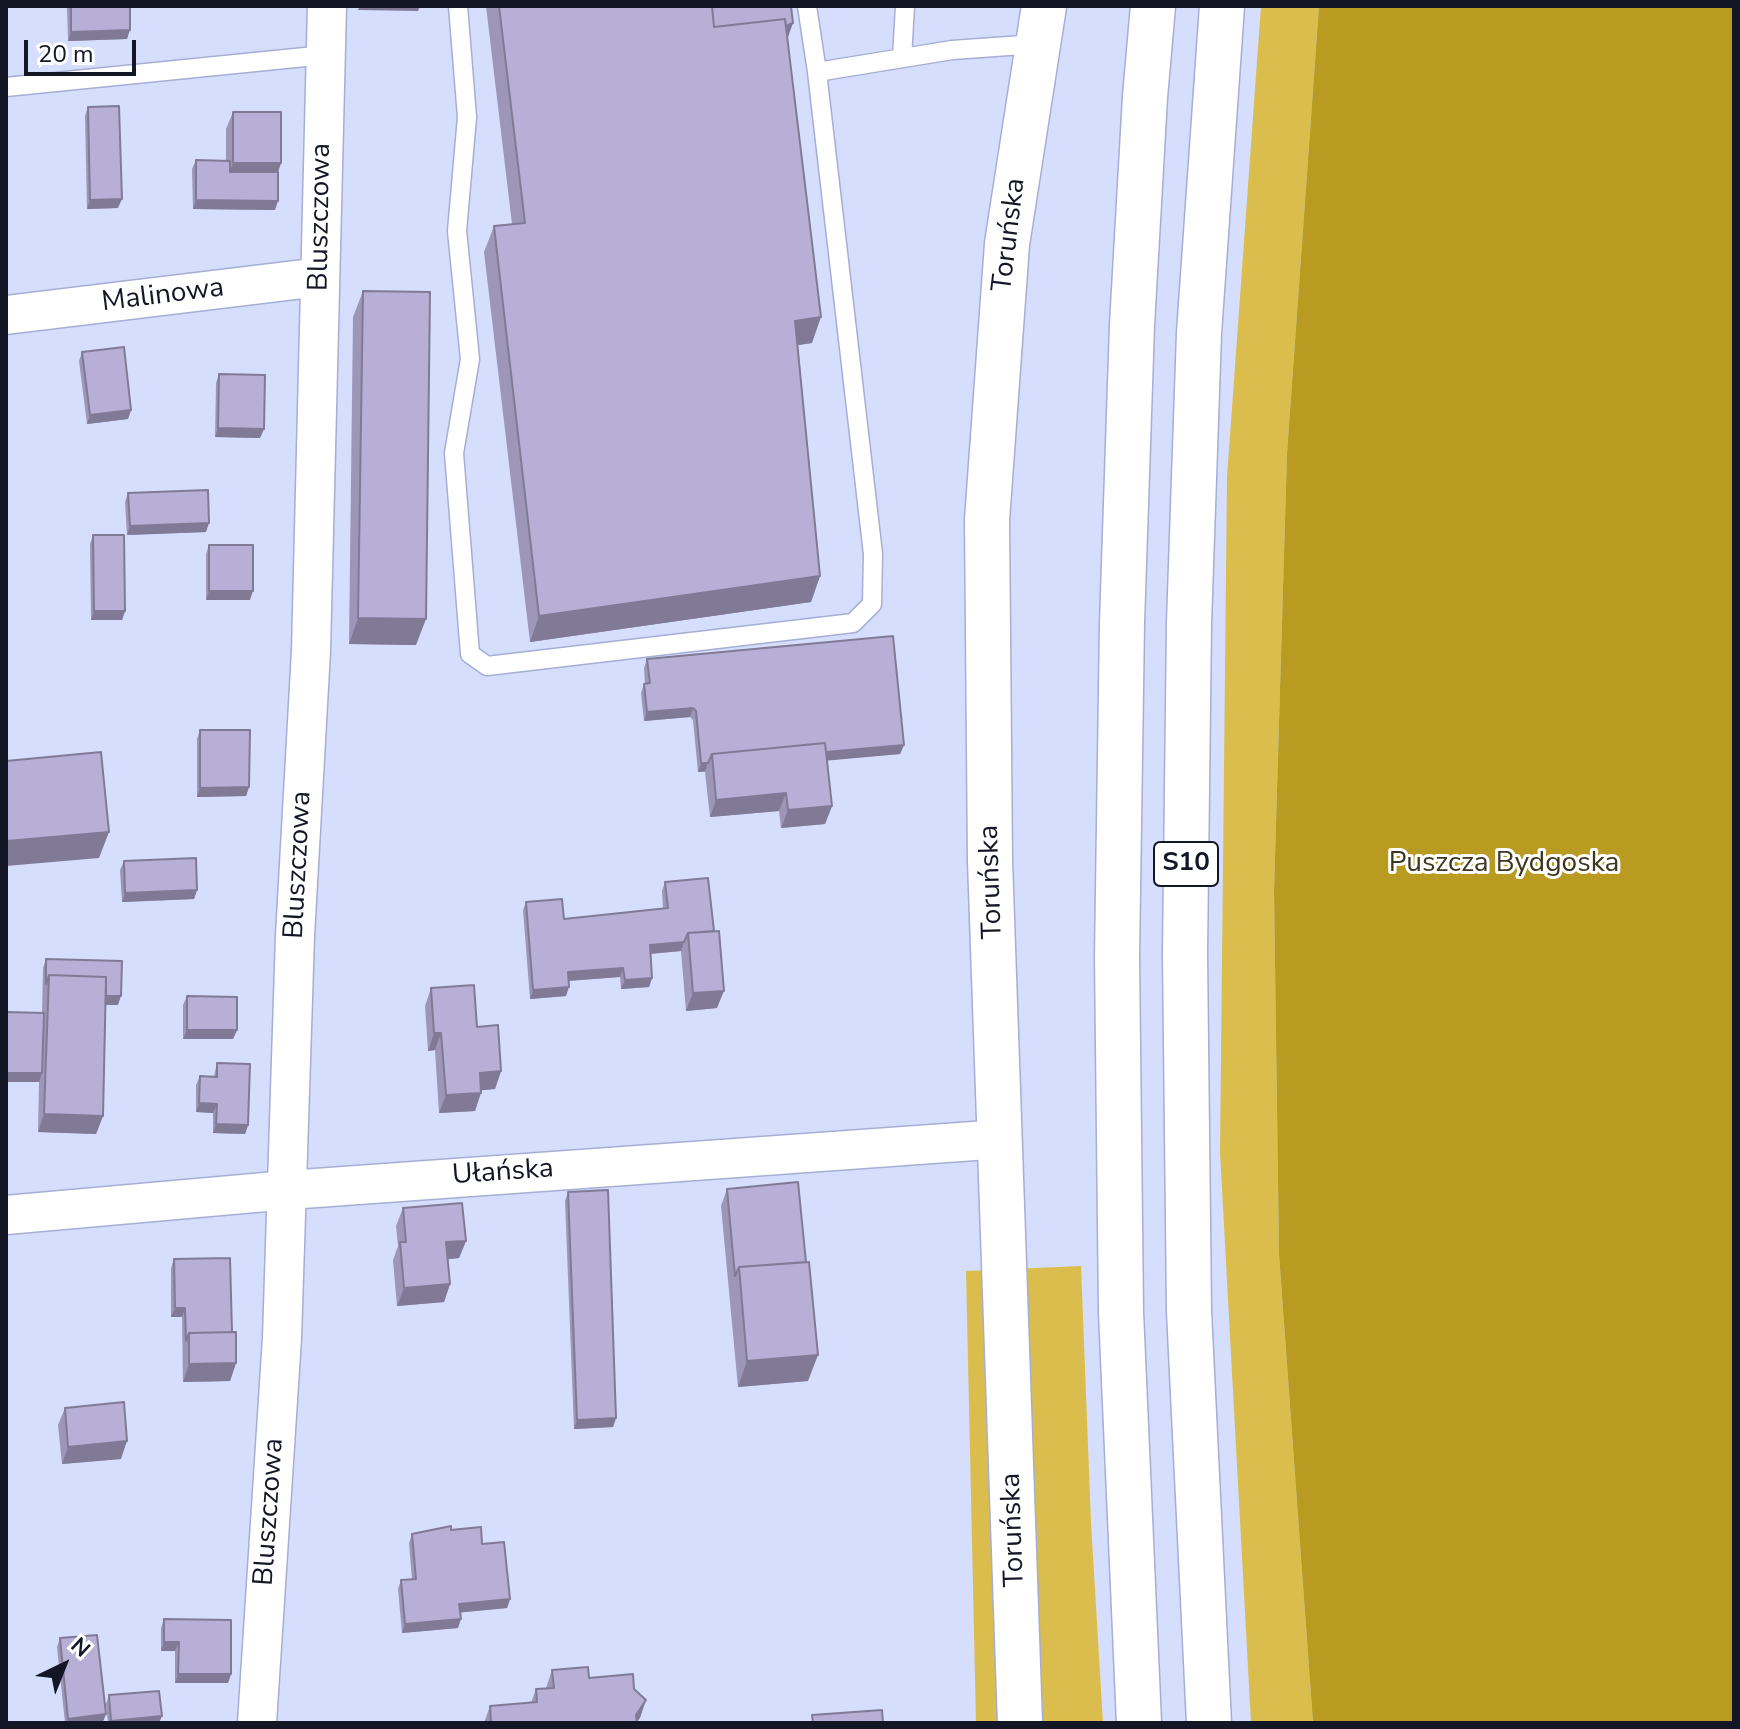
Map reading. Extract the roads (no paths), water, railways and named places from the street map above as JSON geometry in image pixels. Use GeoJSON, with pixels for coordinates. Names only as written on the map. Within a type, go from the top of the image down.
{"type":"FeatureCollection","features":[{"type":"Feature","properties":{"kind":"main road","name":"S10"},"geometry":{"type":"LineString","coordinates":[[1139,1723],[1121,1312],[1117,957],[1122,623],[1132,325],[1153,6]]}},
{"type":"Feature","properties":{"kind":"main road","name":"S10"},"geometry":{"type":"LineString","coordinates":[[1209,1723],[1189,1311],[1185,953],[1189,623],[1199,333],[1222,6]]}},
{"type":"Feature","properties":{"kind":"main road","name":"Toruńska"},"geometry":{"type":"LineString","coordinates":[[1020,1723],[990,861],[987,520],[1007,244],[1041,25]]}},
{"type":"Feature","properties":{"kind":"street","name":"Bluszczowa"},"geometry":{"type":"LineString","coordinates":[[257,1723],[282,1338],[295,936],[311,651],[327,6]]}},
{"type":"Feature","properties":{"kind":"street","name":"Malinowa"},"geometry":{"type":"LineString","coordinates":[[6,315],[320,277]]}},
{"type":"Feature","properties":{"kind":"street","name":"Ułańska"},"geometry":{"type":"LineString","coordinates":[[6,1215],[288,1190],[1002,1139]]}},
{"type":"Feature","properties":{"kind":"lane"},"geometry":{"type":"LineString","coordinates":[[458,6],[467,117],[457,231],[470,359],[454,453],[470,654],[487,666],[853,623],[872,604],[871,538],[807,6]]}},
{"type":"Feature","properties":{"kind":"lane"},"geometry":{"type":"LineString","coordinates":[[902,58],[905,6]]}},
{"type":"Feature","properties":{"kind":"lane"},"geometry":{"type":"LineString","coordinates":[[817,72],[952,50],[1041,25]]}},
{"type":"Feature","properties":{"kind":"lane"},"geometry":{"type":"LineString","coordinates":[[6,87],[325,55]]}},
{"type":"Feature","properties":{"kind":"park label","name":"Puszcza Bydgoska"},"geometry":{"type":"Point","coordinates":[1504,864]}}]}
